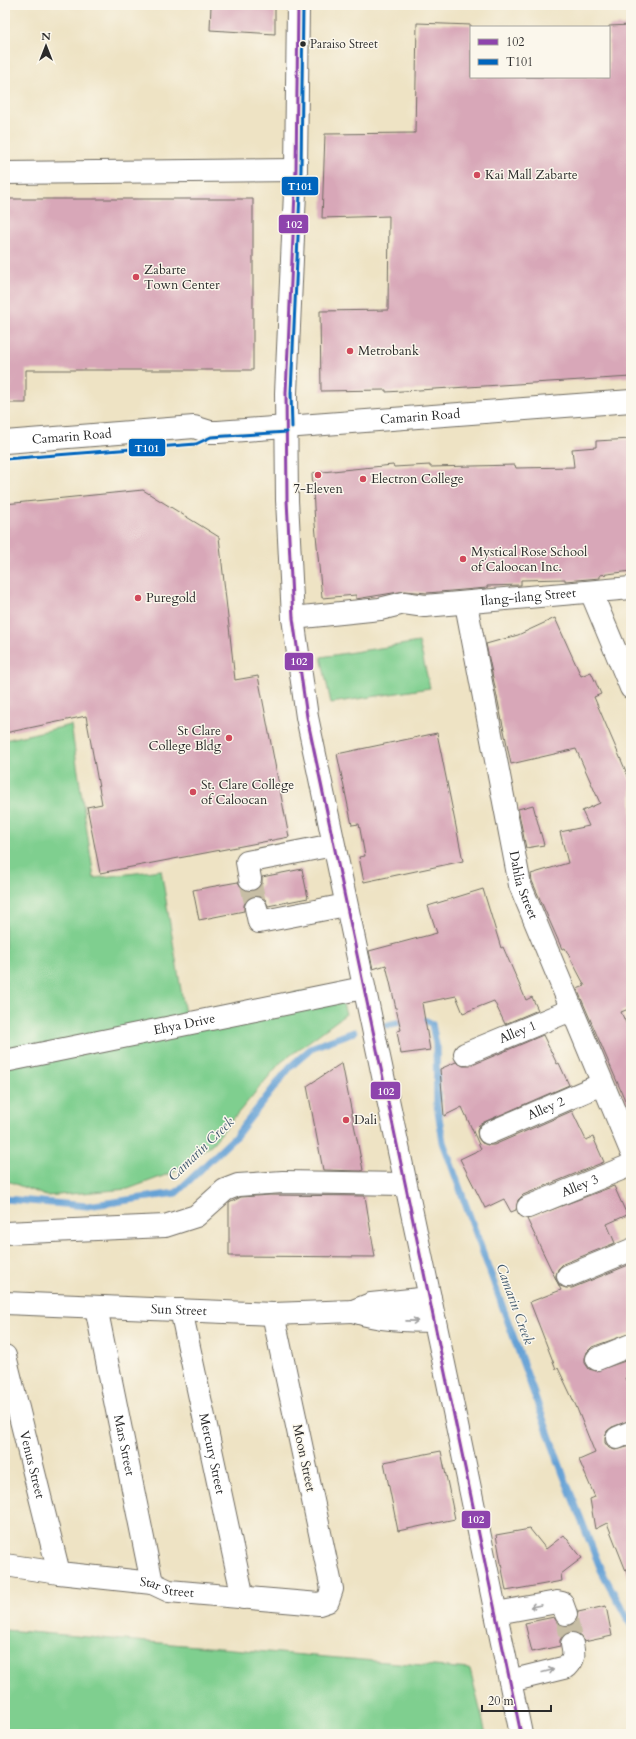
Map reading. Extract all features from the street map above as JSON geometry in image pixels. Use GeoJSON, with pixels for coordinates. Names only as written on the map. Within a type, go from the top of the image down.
{"type":"FeatureCollection","features":[{"type":"Feature","properties":{"kind":"street"},"geometry":{"type":"LineString","coordinates":[[298,5],[296,170],[286,393],[288,556],[293,618],[307,718],[521,1734]]}},
{"type":"Feature","properties":{"kind":"street"},"geometry":{"type":"LineString","coordinates":[[5,173],[296,170]]}},
{"type":"Feature","properties":{"kind":"street","name":"Camarin Road"},"geometry":{"type":"LineString","coordinates":[[5,442],[194,427],[210,432],[287,427],[631,401]]}},
{"type":"Feature","properties":{"kind":"street","name":"Camarin Road"},"geometry":{"type":"LineString","coordinates":[[5,454],[196,439],[210,432]]}},
{"type":"Feature","properties":{"kind":"street","name":"Ilang-ilang Street"},"geometry":{"type":"LineString","coordinates":[[293,618],[380,609],[404,603],[425,606],[466,604],[631,588]]}},
{"type":"Feature","properties":{"kind":"street"},"geometry":{"type":"LineString","coordinates":[[591,592],[631,688]]}},
{"type":"Feature","properties":{"kind":"street","name":"Dahlia Street"},"geometry":{"type":"LineString","coordinates":[[466,604],[520,885],[631,1151]]}},
{"type":"Feature","properties":{"kind":"street"},"geometry":{"type":"LineString","coordinates":[[250,879],[247,862],[333,844]]}},
{"type":"Feature","properties":{"kind":"street"},"geometry":{"type":"LineString","coordinates":[[256,908],[259,922],[346,905]]}},
{"type":"Feature","properties":{"kind":"street","name":"Ehya Drive"},"geometry":{"type":"LineString","coordinates":[[5,1061],[363,988]]}},
{"type":"Feature","properties":{"kind":"street","name":"Alley 1"},"geometry":{"type":"LineString","coordinates":[[465,1054],[571,1010]]}},
{"type":"Feature","properties":{"kind":"street","name":"Alley 2"},"geometry":{"type":"LineString","coordinates":[[489,1133],[602,1084]]}},
{"type":"Feature","properties":{"kind":"street","name":"Alley 3"},"geometry":{"type":"LineString","coordinates":[[528,1207],[631,1165]]}},
{"type":"Feature","properties":{"kind":"street"},"geometry":{"type":"LineString","coordinates":[[5,1233],[165,1226],[196,1216],[225,1190],[238,1185],[283,1182],[405,1184]]}},
{"type":"Feature","properties":{"kind":"street"},"geometry":{"type":"LineString","coordinates":[[568,1276],[631,1250]]}},
{"type":"Feature","properties":{"kind":"street","name":"Sun Street"},"geometry":{"type":"LineString","coordinates":[[5,1303],[273,1314],[353,1311],[371,1304],[430,1298]]}},
{"type":"Feature","properties":{"kind":"street","name":"Mars Street"},"geometry":{"type":"LineString","coordinates":[[96,1307],[152,1583]]}},
{"type":"Feature","properties":{"kind":"street","name":"Mercury Street"},"geometry":{"type":"LineString","coordinates":[[182,1310],[243,1598]]}},
{"type":"Feature","properties":{"kind":"street","name":"Sun Street"},"geometry":{"type":"LineString","coordinates":[[353,1311],[372,1318],[435,1321]]}},
{"type":"Feature","properties":{"kind":"street","name":"Moon Street"},"geometry":{"type":"LineString","coordinates":[[273,1314],[332,1589],[328,1601]]}},
{"type":"Feature","properties":{"kind":"street"},"geometry":{"type":"LineString","coordinates":[[597,1359],[631,1345]]}},
{"type":"Feature","properties":{"kind":"street","name":"Venus Street"},"geometry":{"type":"LineString","coordinates":[[5,1356],[59,1574]]}},
{"type":"Feature","properties":{"kind":"street","name":"Star Street"},"geometry":{"type":"LineString","coordinates":[[5,1565],[59,1574],[152,1583],[169,1591],[319,1604],[328,1601]]}},
{"type":"Feature","properties":{"kind":"street"},"geometry":{"type":"LineString","coordinates":[[496,1613],[557,1602],[562,1604],[566,1614]]}},
{"type":"Feature","properties":{"kind":"street"},"geometry":{"type":"LineString","coordinates":[[510,1681],[567,1667],[572,1662],[574,1655],[572,1644]]}},
{"type":"Feature","properties":{"kind":"green space"},"geometry":{"type":"Polygon","coordinates":[[[419,642],[430,688],[331,703],[321,657],[419,642]]]}},
{"type":"Feature","properties":{"kind":"green space"},"geometry":{"type":"Polygon","coordinates":[[[71,725],[94,878],[161,870],[185,1014],[338,985],[346,1014],[280,1063],[212,1144],[174,1172],[128,1189],[46,1196],[5,1180],[5,740],[71,725]]]}},
{"type":"Feature","properties":{"kind":"green space"},"geometry":{"type":"Polygon","coordinates":[[[5,1630],[470,1669],[486,1734],[5,1734],[5,1630]]]}},
{"type":"Feature","properties":{"kind":"building"},"geometry":{"type":"Polygon","coordinates":[[[211,5],[275,5],[275,34],[210,30],[211,5]]]}},
{"type":"Feature","properties":{"kind":"building","name":"Kai Mall Zabarte"},"geometry":{"type":"Polygon","coordinates":[[[417,23],[471,25],[470,78],[610,78],[609,26],[631,25],[631,377],[386,392],[386,390],[321,391],[320,311],[388,310],[389,216],[322,218],[325,134],[415,133],[417,23]]]}},
{"type":"Feature","properties":{"kind":"building","name":"Zabarte Town Center"},"geometry":{"type":"Polygon","coordinates":[[[5,199],[253,199],[253,370],[26,370],[26,403],[5,403],[5,199]]]}},
{"type":"Feature","properties":{"kind":"building"},"geometry":{"type":"Polygon","coordinates":[[[631,439],[631,571],[600,575],[600,578],[565,581],[565,579],[521,580],[521,585],[487,586],[487,588],[427,593],[405,591],[356,599],[356,595],[322,598],[312,473],[393,465],[394,467],[430,465],[430,467],[515,465],[516,468],[574,467],[572,449],[596,447],[596,441],[631,439]]]}},
{"type":"Feature","properties":{"kind":"building"},"geometry":{"type":"Polygon","coordinates":[[[143,490],[219,537],[235,680],[258,676],[289,837],[100,873],[87,807],[102,804],[86,716],[5,733],[5,504],[143,490]]]}},
{"type":"Feature","properties":{"kind":"building"},"geometry":{"type":"Polygon","coordinates":[[[555,618],[581,676],[591,672],[601,694],[594,697],[631,783],[631,1008],[621,1012],[631,1034],[631,1114],[577,989],[585,986],[565,948],[562,949],[532,881],[531,874],[568,863],[560,832],[589,826],[582,811],[600,803],[576,749],[511,764],[486,644],[518,635],[555,618]]]}},
{"type":"Feature","properties":{"kind":"building"},"geometry":{"type":"Polygon","coordinates":[[[437,733],[463,861],[364,882],[359,857],[365,856],[359,824],[352,825],[337,754],[437,733]]]}},
{"type":"Feature","properties":{"kind":"building"},"geometry":{"type":"Polygon","coordinates":[[[533,805],[544,845],[526,848],[518,809],[533,805]]]}},
{"type":"Feature","properties":{"kind":"building"},"geometry":{"type":"Polygon","coordinates":[[[302,869],[308,898],[268,906],[265,899],[259,896],[254,896],[247,899],[244,905],[244,911],[199,920],[193,890],[238,882],[245,891],[253,891],[262,884],[262,877],[302,869]]]}},
{"type":"Feature","properties":{"kind":"building"},"geometry":{"type":"Polygon","coordinates":[[[483,889],[501,948],[503,947],[526,1000],[532,997],[538,1010],[505,1024],[494,1001],[463,1013],[456,996],[422,1003],[430,1050],[401,1054],[397,1031],[401,1030],[386,965],[373,969],[369,951],[437,933],[428,906],[483,889]]]}},
{"type":"Feature","properties":{"kind":"building"},"geometry":{"type":"Polygon","coordinates":[[[543,1035],[557,1064],[559,1063],[569,1085],[484,1122],[479,1125],[477,1131],[478,1138],[482,1143],[494,1145],[572,1111],[586,1140],[593,1137],[604,1162],[523,1195],[518,1200],[516,1210],[511,1212],[504,1199],[485,1208],[460,1159],[481,1149],[462,1107],[444,1116],[440,1069],[456,1062],[463,1066],[470,1066],[543,1035]]]}},
{"type":"Feature","properties":{"kind":"building"},"geometry":{"type":"Polygon","coordinates":[[[342,1063],[363,1170],[361,1171],[323,1170],[307,1086],[342,1063]]]}},
{"type":"Feature","properties":{"kind":"building"},"geometry":{"type":"Polygon","coordinates":[[[614,1186],[627,1215],[607,1224],[615,1243],[563,1264],[558,1269],[556,1280],[527,1219],[614,1186]]]}},
{"type":"Feature","properties":{"kind":"building"},"geometry":{"type":"Polygon","coordinates":[[[270,1195],[365,1196],[375,1257],[229,1256],[229,1203],[241,1197],[270,1195]]]}},
{"type":"Feature","properties":{"kind":"building"},"geometry":{"type":"Polygon","coordinates":[[[631,1264],[631,1333],[592,1347],[587,1352],[585,1358],[585,1363],[589,1369],[596,1371],[631,1359],[631,1376],[625,1378],[631,1391],[631,1420],[612,1427],[607,1431],[605,1437],[605,1443],[609,1448],[615,1450],[631,1446],[630,1581],[607,1523],[595,1529],[590,1499],[595,1497],[579,1460],[595,1453],[576,1406],[558,1368],[556,1369],[530,1302],[561,1290],[557,1281],[560,1286],[572,1288],[631,1264]]]}},
{"type":"Feature","properties":{"kind":"building"},"geometry":{"type":"Polygon","coordinates":[[[441,1451],[455,1519],[398,1531],[384,1462],[441,1451]]]}},
{"type":"Feature","properties":{"kind":"building"},"geometry":{"type":"Polygon","coordinates":[[[530,1529],[546,1549],[564,1535],[582,1558],[561,1574],[562,1581],[506,1591],[496,1535],[530,1529]]]}},
{"type":"Feature","properties":{"kind":"building"},"geometry":{"type":"Polygon","coordinates":[[[606,1606],[612,1636],[584,1642],[582,1636],[576,1632],[569,1632],[564,1634],[560,1640],[560,1646],[532,1652],[525,1623],[554,1617],[558,1624],[570,1626],[576,1622],[578,1612],[606,1606]]]}},
{"type":"Feature","properties":{"kind":"waterway","name":"Camarin Creek"},"geometry":{"type":"LineString","coordinates":[[388,1025],[416,1020],[427,1021],[432,1024],[436,1044],[437,1105],[443,1142],[563,1474],[601,1570],[631,1625]]}},
{"type":"Feature","properties":{"kind":"waterway","name":"Camarin Creek"},"geometry":{"type":"LineString","coordinates":[[5,1199],[87,1206],[176,1193],[236,1136],[290,1067],[313,1047],[354,1032]]}},
{"type":"Feature","properties":{"kind":"tunnel"},"geometry":{"type":"LineString","coordinates":[[250,879],[256,908]]}},
{"type":"Feature","properties":{"kind":"tunnel"},"geometry":{"type":"LineString","coordinates":[[566,1614],[572,1644]]}},
{"type":"Feature","properties":{"kind":"transit line","name":"102"},"geometry":{"type":"LineString","coordinates":[[298,5],[296,170],[286,393],[287,500],[293,618],[307,717],[521,1734]]}},
{"type":"Feature","properties":{"kind":"transit line","name":"T101"},"geometry":{"type":"LineString","coordinates":[[292,427],[291,393],[301,170],[303,5]]}},
{"type":"Feature","properties":{"kind":"transit line","name":"T101"},"geometry":{"type":"LineString","coordinates":[[5,459],[196,444],[211,437],[287,432]]}},
{"type":"Feature","properties":{"kind":"place","name":"Paraiso Street"},"geometry":{"type":"Point","coordinates":[303,44]}},
{"type":"Feature","properties":{"kind":"place","name":"Kai Mall Zabarte"},"geometry":{"type":"Point","coordinates":[477,175]}},
{"type":"Feature","properties":{"kind":"place","name":"Zabarte Town Center"},"geometry":{"type":"Point","coordinates":[136,277]}},
{"type":"Feature","properties":{"kind":"place","name":"Metrobank"},"geometry":{"type":"Point","coordinates":[350,351]}},
{"type":"Feature","properties":{"kind":"place","name":"7-Eleven"},"geometry":{"type":"Point","coordinates":[318,475]}},
{"type":"Feature","properties":{"kind":"place","name":"Electron College"},"geometry":{"type":"Point","coordinates":[363,479]}},
{"type":"Feature","properties":{"kind":"place","name":"Mystical Rose School of Caloocan Inc."},"geometry":{"type":"Point","coordinates":[463,559]}},
{"type":"Feature","properties":{"kind":"place","name":"Puregold"},"geometry":{"type":"Point","coordinates":[138,598]}},
{"type":"Feature","properties":{"kind":"place","name":"St Clare College Bldg"},"geometry":{"type":"Point","coordinates":[229,738]}},
{"type":"Feature","properties":{"kind":"place","name":"St. Clare College of Caloocan"},"geometry":{"type":"Point","coordinates":[193,792]}},
{"type":"Feature","properties":{"kind":"place","name":"Dali"},"geometry":{"type":"Point","coordinates":[346,1120]}}]}
